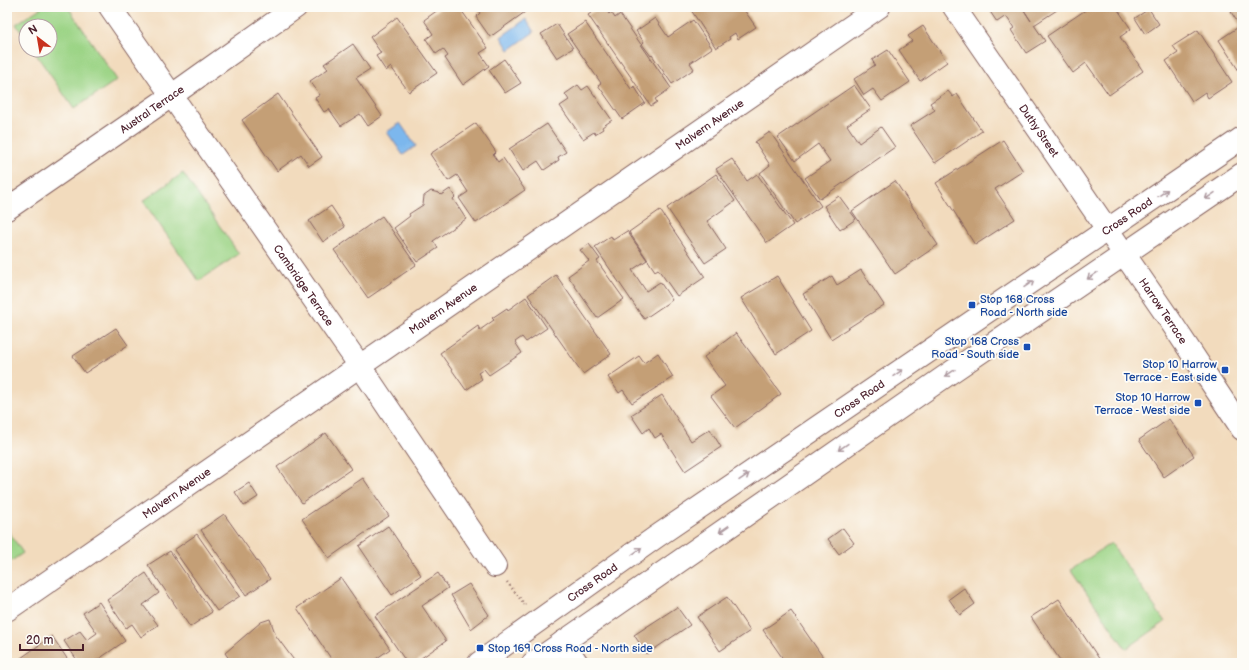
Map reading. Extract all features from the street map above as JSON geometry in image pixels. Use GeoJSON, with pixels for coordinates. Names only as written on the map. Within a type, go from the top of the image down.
{"type":"FeatureCollection","features":[{"type":"Feature","properties":{"kind":"main road","name":"Cambridge Terrace"},"geometry":{"type":"LineString","coordinates":[[110,7],[360,366],[495,566]]}},
{"type":"Feature","properties":{"kind":"main road","name":"Austral Terrace"},"geometry":{"type":"LineString","coordinates":[[7,209],[171,96],[296,7]]}},
{"type":"Feature","properties":{"kind":"main road","name":"Malvern Avenue"},"geometry":{"type":"LineString","coordinates":[[7,610],[879,7]]}},
{"type":"Feature","properties":{"kind":"main road","name":"Duthy Street"},"geometry":{"type":"LineString","coordinates":[[954,7],[1124,254]]}},
{"type":"Feature","properties":{"kind":"main road","name":"Cross Road"},"geometry":{"type":"LineString","coordinates":[[479,663],[656,537],[1242,138]]}},
{"type":"Feature","properties":{"kind":"main road"},"geometry":{"type":"LineString","coordinates":[[543,660],[563,642],[947,375],[1242,174]]}},
{"type":"Feature","properties":{"kind":"main road","name":"Harrow Terrace"},"geometry":{"type":"LineString","coordinates":[[1124,254],[1242,429]]}},
{"type":"Feature","properties":{"kind":"main road"},"geometry":{"type":"LineString","coordinates":[[537,623],[563,642],[577,663]]}},
{"type":"Feature","properties":{"kind":"main road"},"geometry":{"type":"LineString","coordinates":[[537,623],[543,660]]}},
{"type":"Feature","properties":{"kind":"path"},"geometry":{"type":"LineString","coordinates":[[495,566],[537,623]]}},
{"type":"Feature","properties":{"kind":"green space"},"geometry":{"type":"Polygon","coordinates":[[[42,7],[68,7],[117,80],[74,109],[39,58],[58,58],[58,18],[25,18],[42,7]]]}},
{"type":"Feature","properties":{"kind":"green space"},"geometry":{"type":"Polygon","coordinates":[[[183,173],[239,254],[199,281],[143,201],[183,173]]]}},
{"type":"Feature","properties":{"kind":"green space"},"geometry":{"type":"Polygon","coordinates":[[[7,529],[23,553],[7,564],[7,529]]]}},
{"type":"Feature","properties":{"kind":"green space"},"geometry":{"type":"Polygon","coordinates":[[[1111,543],[1165,622],[1126,649],[1071,570],[1111,543]]]}},
{"type":"Feature","properties":{"kind":"water"},"geometry":{"type":"Polygon","coordinates":[[[526,19],[534,32],[509,50],[501,37],[526,19]]]}},
{"type":"Feature","properties":{"kind":"water"},"geometry":{"type":"Polygon","coordinates":[[[400,123],[416,146],[403,155],[387,132],[400,123]]]}},
{"type":"Feature","properties":{"kind":"building"},"geometry":{"type":"Polygon","coordinates":[[[442,7],[459,7],[488,48],[480,53],[489,66],[463,85],[445,58],[448,56],[443,49],[436,54],[426,39],[433,34],[424,20],[442,7]]]}},
{"type":"Feature","properties":{"kind":"building"},"geometry":{"type":"Polygon","coordinates":[[[476,7],[521,7],[525,12],[490,37],[476,17],[480,13],[476,7]]]}},
{"type":"Feature","properties":{"kind":"building"},"geometry":{"type":"Polygon","coordinates":[[[600,7],[604,7],[609,14],[611,12],[615,18],[620,14],[671,88],[655,99],[657,102],[651,106],[588,15],[600,7]]]}},
{"type":"Feature","properties":{"kind":"building"},"geometry":{"type":"Polygon","coordinates":[[[689,7],[731,7],[733,10],[737,7],[742,7],[756,27],[738,39],[735,33],[729,37],[730,39],[716,48],[689,7]]]}},
{"type":"Feature","properties":{"kind":"building"},"geometry":{"type":"Polygon","coordinates":[[[987,7],[1055,7],[1057,10],[1034,25],[1045,41],[1026,53],[1011,30],[1014,28],[1006,16],[997,22],[987,7]]]}},
{"type":"Feature","properties":{"kind":"building"},"geometry":{"type":"Polygon","coordinates":[[[1090,7],[1116,7],[1131,29],[1120,37],[1143,71],[1109,95],[1086,63],[1073,73],[1047,36],[1090,7]]]}},
{"type":"Feature","properties":{"kind":"building"},"geometry":{"type":"Polygon","coordinates":[[[1238,7],[1242,7],[1241,74],[1219,40],[1240,26],[1231,12],[1238,7]]]}},
{"type":"Feature","properties":{"kind":"building"},"geometry":{"type":"Polygon","coordinates":[[[1149,9],[1159,24],[1145,34],[1135,18],[1149,9]]]}},
{"type":"Feature","properties":{"kind":"building"},"geometry":{"type":"Polygon","coordinates":[[[397,17],[437,73],[409,92],[391,67],[386,71],[376,56],[381,53],[370,37],[397,17]]]}},
{"type":"Feature","properties":{"kind":"building"},"geometry":{"type":"Polygon","coordinates":[[[655,18],[668,37],[693,20],[712,48],[690,63],[694,69],[672,84],[652,55],[651,56],[642,44],[644,42],[636,31],[655,18]]]}},
{"type":"Feature","properties":{"kind":"building"},"geometry":{"type":"Polygon","coordinates":[[[585,22],[631,89],[634,86],[645,103],[622,119],[598,85],[601,83],[567,34],[585,22]]]}},
{"type":"Feature","properties":{"kind":"building"},"geometry":{"type":"Polygon","coordinates":[[[557,24],[573,48],[557,58],[541,34],[557,24]]]}},
{"type":"Feature","properties":{"kind":"building"},"geometry":{"type":"Polygon","coordinates":[[[923,26],[947,62],[920,81],[899,50],[912,41],[908,36],[923,26]]]}},
{"type":"Feature","properties":{"kind":"building"},"geometry":{"type":"Polygon","coordinates":[[[1198,30],[1232,82],[1208,98],[1205,92],[1192,101],[1166,61],[1178,53],[1173,46],[1198,30]]]}},
{"type":"Feature","properties":{"kind":"building"},"geometry":{"type":"Polygon","coordinates":[[[353,44],[370,69],[356,78],[382,116],[368,126],[360,114],[341,126],[329,109],[324,112],[315,98],[320,95],[310,81],[328,69],[324,64],[353,44]]]}},
{"type":"Feature","properties":{"kind":"building"},"geometry":{"type":"Polygon","coordinates":[[[888,50],[910,82],[882,101],[873,89],[864,95],[854,79],[875,65],[872,60],[888,50]]]}},
{"type":"Feature","properties":{"kind":"building"},"geometry":{"type":"Polygon","coordinates":[[[504,59],[521,83],[505,93],[489,70],[504,59]]]}},
{"type":"Feature","properties":{"kind":"building"},"geometry":{"type":"Polygon","coordinates":[[[578,85],[582,90],[588,86],[612,120],[602,127],[603,129],[595,134],[594,132],[583,139],[560,106],[569,100],[565,94],[578,85]]]}},
{"type":"Feature","properties":{"kind":"building"},"geometry":{"type":"Polygon","coordinates":[[[854,85],[871,109],[847,125],[859,143],[881,127],[895,147],[820,199],[805,178],[830,161],[818,144],[795,161],[778,137],[854,85]]]}},
{"type":"Feature","properties":{"kind":"building"},"geometry":{"type":"Polygon","coordinates":[[[948,91],[953,97],[957,94],[982,131],[935,163],[910,126],[935,110],[930,103],[948,91]]]}},
{"type":"Feature","properties":{"kind":"building"},"geometry":{"type":"Polygon","coordinates":[[[278,94],[322,157],[309,166],[301,154],[277,171],[242,120],[278,94]]]}},
{"type":"Feature","properties":{"kind":"building"},"geometry":{"type":"Polygon","coordinates":[[[476,123],[496,152],[493,155],[498,162],[503,158],[525,190],[476,223],[459,198],[468,192],[457,175],[448,181],[430,154],[476,123]]]}},
{"type":"Feature","properties":{"kind":"building"},"geometry":{"type":"Polygon","coordinates":[[[547,124],[566,152],[558,157],[559,160],[544,170],[538,161],[523,171],[509,149],[547,124]]]}},
{"type":"Feature","properties":{"kind":"building"},"geometry":{"type":"Polygon","coordinates":[[[770,132],[821,206],[795,224],[760,173],[770,165],[755,142],[770,132]]]}},
{"type":"Feature","properties":{"kind":"building"},"geometry":{"type":"Polygon","coordinates":[[[1003,140],[1023,171],[995,189],[1015,219],[975,245],[936,183],[1003,140]]]}},
{"type":"Feature","properties":{"kind":"building"},"geometry":{"type":"Polygon","coordinates":[[[732,159],[747,181],[757,174],[793,225],[767,243],[716,169],[732,159]]]}},
{"type":"Feature","properties":{"kind":"building"},"geometry":{"type":"Polygon","coordinates":[[[716,174],[735,201],[707,221],[726,249],[705,263],[667,208],[716,174]]]}},
{"type":"Feature","properties":{"kind":"building"},"geometry":{"type":"Polygon","coordinates":[[[895,181],[938,245],[895,274],[852,211],[895,181]]]}},
{"type":"Feature","properties":{"kind":"building"},"geometry":{"type":"Polygon","coordinates":[[[450,189],[455,197],[453,199],[466,219],[433,241],[438,248],[417,262],[394,228],[410,216],[409,214],[423,205],[424,196],[431,191],[441,195],[450,189]]]}},
{"type":"Feature","properties":{"kind":"building"},"geometry":{"type":"Polygon","coordinates":[[[839,196],[856,219],[840,230],[824,206],[839,196]]]}},
{"type":"Feature","properties":{"kind":"building"},"geometry":{"type":"Polygon","coordinates":[[[331,206],[345,227],[323,242],[309,221],[331,206]]]}},
{"type":"Feature","properties":{"kind":"building"},"geometry":{"type":"Polygon","coordinates":[[[660,210],[705,277],[677,296],[658,269],[655,271],[629,232],[660,210]]]}},
{"type":"Feature","properties":{"kind":"building"},"geometry":{"type":"Polygon","coordinates":[[[382,216],[416,265],[368,298],[334,250],[382,216]]]}},
{"type":"Feature","properties":{"kind":"building"},"geometry":{"type":"Polygon","coordinates":[[[627,231],[647,260],[632,270],[646,291],[660,282],[672,300],[644,319],[595,247],[611,236],[613,240],[627,231]]]}},
{"type":"Feature","properties":{"kind":"building"},"geometry":{"type":"Polygon","coordinates":[[[589,244],[600,259],[597,261],[624,299],[597,318],[568,276],[589,261],[580,250],[589,244]]]}},
{"type":"Feature","properties":{"kind":"building"},"geometry":{"type":"Polygon","coordinates":[[[861,270],[884,305],[831,339],[803,294],[832,276],[837,285],[861,270]]]}},
{"type":"Feature","properties":{"kind":"building"},"geometry":{"type":"Polygon","coordinates":[[[556,275],[611,354],[583,374],[528,295],[556,275]]]}},
{"type":"Feature","properties":{"kind":"building"},"geometry":{"type":"Polygon","coordinates":[[[777,276],[811,331],[776,354],[741,298],[777,276]]]}},
{"type":"Feature","properties":{"kind":"building"},"geometry":{"type":"Polygon","coordinates":[[[526,297],[547,328],[526,342],[522,337],[515,342],[522,353],[489,375],[484,369],[478,373],[482,379],[466,390],[440,353],[478,326],[480,330],[494,320],[492,318],[507,308],[508,310],[526,297]]]}},
{"type":"Feature","properties":{"kind":"building"},"geometry":{"type":"Polygon","coordinates":[[[116,328],[128,345],[85,373],[73,356],[116,328]]]}},
{"type":"Feature","properties":{"kind":"building"},"geometry":{"type":"Polygon","coordinates":[[[736,333],[781,394],[735,428],[711,396],[725,386],[704,357],[736,333]]]}},
{"type":"Feature","properties":{"kind":"building"},"geometry":{"type":"Polygon","coordinates":[[[658,353],[673,377],[632,403],[623,390],[619,393],[608,377],[639,356],[644,363],[658,353]]]}},
{"type":"Feature","properties":{"kind":"building"},"geometry":{"type":"Polygon","coordinates":[[[662,395],[691,441],[710,429],[721,447],[685,471],[661,434],[655,438],[649,428],[643,433],[631,415],[662,395]]]}},
{"type":"Feature","properties":{"kind":"building"},"geometry":{"type":"Polygon","coordinates":[[[1169,419],[1194,456],[1164,477],[1139,440],[1169,419]]]}},
{"type":"Feature","properties":{"kind":"building"},"geometry":{"type":"Polygon","coordinates":[[[326,433],[351,469],[302,503],[277,467],[326,433]]]}},
{"type":"Feature","properties":{"kind":"building"},"geometry":{"type":"Polygon","coordinates":[[[363,478],[389,516],[329,558],[302,519],[363,478]]]}},
{"type":"Feature","properties":{"kind":"building"},"geometry":{"type":"Polygon","coordinates":[[[249,483],[258,497],[244,506],[235,492],[249,483]]]}},
{"type":"Feature","properties":{"kind":"building"},"geometry":{"type":"Polygon","coordinates":[[[224,514],[270,579],[246,595],[201,530],[224,514]]]}},
{"type":"Feature","properties":{"kind":"building"},"geometry":{"type":"Polygon","coordinates":[[[388,526],[421,575],[392,595],[359,546],[388,526]]]}},
{"type":"Feature","properties":{"kind":"building"},"geometry":{"type":"Polygon","coordinates":[[[843,528],[854,543],[839,554],[828,539],[843,528]]]}},
{"type":"Feature","properties":{"kind":"building"},"geometry":{"type":"Polygon","coordinates":[[[197,534],[240,596],[217,611],[174,550],[197,534]]]}},
{"type":"Feature","properties":{"kind":"building"},"geometry":{"type":"Polygon","coordinates":[[[170,551],[212,612],[190,627],[148,565],[170,551]]]}},
{"type":"Feature","properties":{"kind":"building"},"geometry":{"type":"Polygon","coordinates":[[[146,573],[159,593],[143,605],[158,625],[141,637],[132,624],[126,628],[107,600],[146,573]]]}},
{"type":"Feature","properties":{"kind":"building"},"geometry":{"type":"Polygon","coordinates":[[[438,573],[448,588],[422,606],[446,641],[414,663],[407,663],[375,616],[438,573]]]}},
{"type":"Feature","properties":{"kind":"building"},"geometry":{"type":"Polygon","coordinates":[[[341,578],[390,649],[370,663],[334,663],[297,608],[341,578]]]}},
{"type":"Feature","properties":{"kind":"building"},"geometry":{"type":"Polygon","coordinates":[[[469,584],[489,615],[471,629],[451,595],[469,584]]]}},
{"type":"Feature","properties":{"kind":"building"},"geometry":{"type":"Polygon","coordinates":[[[964,588],[975,604],[960,615],[949,599],[964,588]]]}},
{"type":"Feature","properties":{"kind":"building"},"geometry":{"type":"Polygon","coordinates":[[[727,597],[750,631],[720,651],[697,617],[727,597]]]}},
{"type":"Feature","properties":{"kind":"building"},"geometry":{"type":"Polygon","coordinates":[[[1059,599],[1102,663],[1062,663],[1031,617],[1059,599]]]}},
{"type":"Feature","properties":{"kind":"building"},"geometry":{"type":"Polygon","coordinates":[[[99,602],[125,641],[93,663],[79,663],[64,641],[80,631],[87,640],[97,633],[83,613],[99,602]]]}},
{"type":"Feature","properties":{"kind":"building"},"geometry":{"type":"Polygon","coordinates":[[[677,607],[690,625],[647,654],[634,635],[677,607]]]}},
{"type":"Feature","properties":{"kind":"building"},"geometry":{"type":"Polygon","coordinates":[[[791,611],[827,663],[786,663],[763,630],[791,611]]]}},
{"type":"Feature","properties":{"kind":"building"},"geometry":{"type":"Polygon","coordinates":[[[270,619],[276,636],[296,663],[232,663],[225,653],[261,622],[270,619]]]}},
{"type":"Feature","properties":{"kind":"building"},"geometry":{"type":"Polygon","coordinates":[[[52,636],[70,663],[13,663],[21,658],[52,636]]]}},
{"type":"Feature","properties":{"kind":"place","name":"Stop 168 Cross Road - North side"},"geometry":{"type":"Point","coordinates":[972,305]}},
{"type":"Feature","properties":{"kind":"place","name":"Stop 168 Cross Road - South side"},"geometry":{"type":"Point","coordinates":[1027,347]}},
{"type":"Feature","properties":{"kind":"place","name":"Stop 10 Harrow Terrace - East side"},"geometry":{"type":"Point","coordinates":[1225,370]}},
{"type":"Feature","properties":{"kind":"place","name":"Stop 10 Harrow Terrace - West side"},"geometry":{"type":"Point","coordinates":[1198,403]}},
{"type":"Feature","properties":{"kind":"place","name":"Stop 169 Cross Road - North side"},"geometry":{"type":"Point","coordinates":[480,648]}}]}
